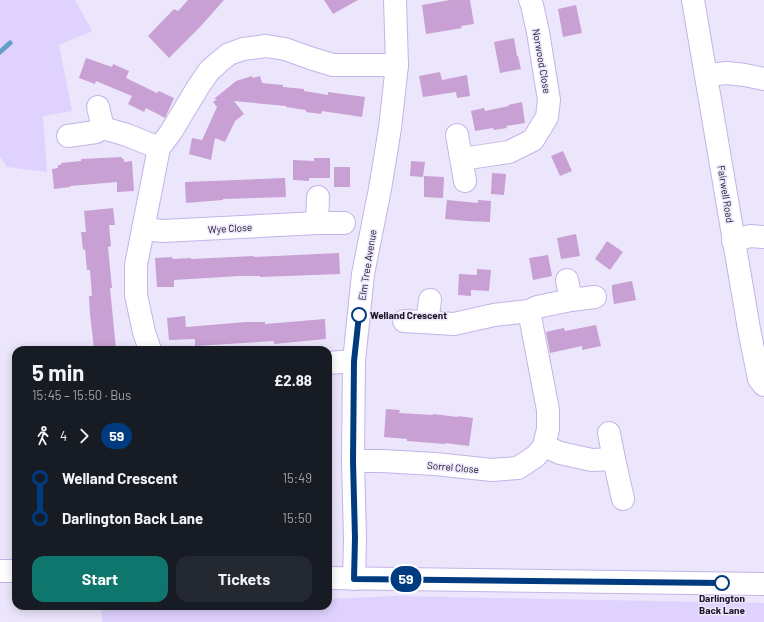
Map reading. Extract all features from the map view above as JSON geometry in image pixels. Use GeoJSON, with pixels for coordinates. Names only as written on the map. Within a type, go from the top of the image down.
{"type":"FeatureCollection","features":[{"type":"Feature","properties":{"kind":"street","name":"Elm Tree Avenue"},"geometry":{"type":"LineString","coordinates":[[354,579],[354,361],[363,274],[380,189],[390,128],[397,65],[395,0]]}},
{"type":"Feature","properties":{"kind":"street","name":"Norwood Close"},"geometry":{"type":"LineString","coordinates":[[462,159],[509,152],[533,140],[547,117],[549,100],[538,32],[530,0]]}},
{"type":"Feature","properties":{"kind":"street","name":"Fairwell Road"},"geometry":{"type":"LineString","coordinates":[[693,0],[749,329],[759,379],[764,385]]}},
{"type":"Feature","properties":{"kind":"street"},"geometry":{"type":"LineString","coordinates":[[149,346],[136,295],[136,265],[159,148],[171,132],[198,86],[209,71],[230,54],[243,49],[266,46],[285,50],[333,65],[397,65]]}},
{"type":"Feature","properties":{"kind":"street"},"geometry":{"type":"LineString","coordinates":[[706,75],[727,73],[764,79]]}},
{"type":"Feature","properties":{"kind":"street"},"geometry":{"type":"LineString","coordinates":[[98,107],[103,128]]}},
{"type":"Feature","properties":{"kind":"street"},"geometry":{"type":"LineString","coordinates":[[68,136],[96,132],[103,128],[127,135],[159,148]]}},
{"type":"Feature","properties":{"kind":"street"},"geometry":{"type":"LineString","coordinates":[[457,135],[465,181]]}},
{"type":"Feature","properties":{"kind":"street"},"geometry":{"type":"LineString","coordinates":[[317,223],[318,197]]}},
{"type":"Feature","properties":{"kind":"street","name":"Wye Close"},"geometry":{"type":"LineString","coordinates":[[143,229],[163,231],[344,223]]}},
{"type":"Feature","properties":{"kind":"street"},"geometry":{"type":"LineString","coordinates":[[734,241],[750,236],[764,237]]}},
{"type":"Feature","properties":{"kind":"street"},"geometry":{"type":"LineString","coordinates":[[404,321],[454,324],[494,315],[529,311],[569,290],[595,297]]}},
{"type":"Feature","properties":{"kind":"street"},"geometry":{"type":"LineString","coordinates":[[427,322],[430,300]]}},
{"type":"Feature","properties":{"kind":"street"},"geometry":{"type":"LineString","coordinates":[[529,311],[548,410],[548,429],[544,446],[560,453],[592,460],[614,459]]}},
{"type":"Feature","properties":{"kind":"street"},"geometry":{"type":"LineString","coordinates":[[332,363],[354,361]]}},
{"type":"Feature","properties":{"kind":"street"},"geometry":{"type":"LineString","coordinates":[[609,433],[622,499]]}},
{"type":"Feature","properties":{"kind":"street","name":"Sorrel Close"},"geometry":{"type":"LineString","coordinates":[[353,461],[434,464],[492,470],[518,468],[536,456],[544,446]]}},
{"type":"Feature","properties":{"kind":"street"},"geometry":{"type":"LineString","coordinates":[[0,571],[12,571]]}},
{"type":"Feature","properties":{"kind":"street"},"geometry":{"type":"LineString","coordinates":[[332,578],[764,584]]}},
{"type":"Feature","properties":{"kind":"shaded area"},"geometry":{"type":"Polygon","coordinates":[[[0,0],[75,0],[92,31],[59,45],[72,111],[43,116],[47,172],[7,167],[0,157],[0,0]]]}},
{"type":"Feature","properties":{"kind":"shaded area"},"geometry":{"type":"Polygon","coordinates":[[[395,596],[764,603],[764,622],[102,622],[101,610],[332,610],[332,599],[395,596]]]}},
{"type":"Feature","properties":{"kind":"building"},"geometry":{"type":"Polygon","coordinates":[[[188,0],[224,0],[169,58],[148,36],[174,9],[178,11],[188,0]]]}},
{"type":"Feature","properties":{"kind":"building"},"geometry":{"type":"Polygon","coordinates":[[[324,0],[358,0],[333,14],[324,0]]]}},
{"type":"Feature","properties":{"kind":"building"},"geometry":{"type":"Polygon","coordinates":[[[450,0],[470,0],[474,24],[461,26],[462,28],[426,34],[422,5],[450,0]]]}},
{"type":"Feature","properties":{"kind":"building"},"geometry":{"type":"Polygon","coordinates":[[[576,5],[582,33],[563,37],[558,9],[576,5]]]}},
{"type":"Feature","properties":{"kind":"building"},"geometry":{"type":"Polygon","coordinates":[[[514,38],[521,69],[500,73],[494,42],[514,38]]]}},
{"type":"Feature","properties":{"kind":"building"},"geometry":{"type":"Polygon","coordinates":[[[86,58],[112,67],[113,64],[129,71],[126,78],[157,93],[159,91],[174,98],[165,118],[146,108],[144,112],[128,104],[132,96],[96,81],[95,84],[79,78],[86,58]]]}},
{"type":"Feature","properties":{"kind":"building"},"geometry":{"type":"Polygon","coordinates":[[[440,72],[442,80],[467,75],[470,96],[457,98],[456,92],[423,97],[419,76],[440,72]]]}},
{"type":"Feature","properties":{"kind":"building"},"geometry":{"type":"Polygon","coordinates":[[[252,76],[253,78],[260,76],[262,83],[304,89],[304,91],[328,95],[328,92],[365,97],[362,117],[322,111],[321,114],[306,112],[306,110],[286,106],[234,101],[244,114],[235,121],[225,142],[215,138],[211,160],[189,154],[192,138],[202,140],[217,107],[213,102],[217,99],[214,99],[236,81],[252,76]]]}},
{"type":"Feature","properties":{"kind":"building"},"geometry":{"type":"Polygon","coordinates":[[[522,102],[525,123],[506,126],[507,128],[494,130],[493,128],[475,131],[471,111],[484,108],[485,111],[522,102]]]}},
{"type":"Feature","properties":{"kind":"building"},"geometry":{"type":"Polygon","coordinates":[[[563,151],[572,171],[560,176],[551,156],[563,151]]]}},
{"type":"Feature","properties":{"kind":"building"},"geometry":{"type":"Polygon","coordinates":[[[122,157],[124,162],[132,161],[134,191],[117,192],[117,182],[70,186],[54,189],[52,169],[58,168],[58,165],[61,165],[61,163],[81,161],[81,159],[122,157]]]}},
{"type":"Feature","properties":{"kind":"building"},"geometry":{"type":"Polygon","coordinates":[[[314,158],[330,158],[330,178],[309,178],[309,181],[293,180],[293,160],[314,161],[314,158]]]}},
{"type":"Feature","properties":{"kind":"building"},"geometry":{"type":"Polygon","coordinates":[[[411,161],[425,162],[423,177],[410,176],[411,161]]]}},
{"type":"Feature","properties":{"kind":"building"},"geometry":{"type":"Polygon","coordinates":[[[334,167],[350,167],[350,187],[334,187],[334,167]]]}},
{"type":"Feature","properties":{"kind":"building"},"geometry":{"type":"Polygon","coordinates":[[[492,173],[506,174],[504,195],[491,194],[492,173]]]}},
{"type":"Feature","properties":{"kind":"building"},"geometry":{"type":"Polygon","coordinates":[[[424,176],[444,177],[443,198],[424,197],[424,176]]]}},
{"type":"Feature","properties":{"kind":"building"},"geometry":{"type":"Polygon","coordinates":[[[285,178],[286,197],[223,199],[186,203],[185,182],[285,178]]]}},
{"type":"Feature","properties":{"kind":"building"},"geometry":{"type":"Polygon","coordinates":[[[447,200],[478,203],[478,200],[491,201],[490,222],[445,219],[447,200]]]}},
{"type":"Feature","properties":{"kind":"building"},"geometry":{"type":"Polygon","coordinates":[[[113,208],[115,225],[109,225],[111,246],[108,247],[116,346],[94,346],[89,296],[92,296],[90,270],[87,270],[85,249],[83,250],[81,232],[86,232],[84,211],[113,208]]]}},
{"type":"Feature","properties":{"kind":"building"},"geometry":{"type":"Polygon","coordinates":[[[576,234],[580,256],[561,259],[557,238],[576,234]]]}},
{"type":"Feature","properties":{"kind":"building"},"geometry":{"type":"Polygon","coordinates":[[[607,241],[623,252],[610,270],[595,259],[607,241]]]}},
{"type":"Feature","properties":{"kind":"building"},"geometry":{"type":"Polygon","coordinates":[[[339,253],[340,274],[260,277],[239,276],[174,280],[174,287],[157,287],[155,258],[172,257],[173,259],[191,259],[339,253]]]}},
{"type":"Feature","properties":{"kind":"building"},"geometry":{"type":"Polygon","coordinates":[[[548,255],[552,276],[533,280],[529,258],[548,255]]]}},
{"type":"Feature","properties":{"kind":"building"},"geometry":{"type":"Polygon","coordinates":[[[477,269],[491,270],[489,291],[471,290],[471,296],[458,295],[459,274],[477,275],[477,269]]]}},
{"type":"Feature","properties":{"kind":"building"},"geometry":{"type":"Polygon","coordinates":[[[632,281],[636,300],[614,304],[612,285],[632,281]]]}},
{"type":"Feature","properties":{"kind":"building"},"geometry":{"type":"Polygon","coordinates":[[[185,316],[186,327],[246,322],[265,322],[265,324],[325,319],[326,339],[274,344],[274,341],[195,346],[195,339],[169,340],[167,318],[185,316]]]}},
{"type":"Feature","properties":{"kind":"building"},"geometry":{"type":"Polygon","coordinates":[[[596,325],[601,346],[582,350],[582,346],[550,353],[546,332],[564,328],[565,331],[596,325]]]}},
{"type":"Feature","properties":{"kind":"building"},"geometry":{"type":"Polygon","coordinates":[[[386,409],[400,410],[399,413],[433,414],[473,418],[469,446],[407,441],[407,439],[384,437],[386,409]]]}},
{"type":"Feature","properties":{"kind":"waterway"},"geometry":{"type":"LineString","coordinates":[[0,52],[10,43]]}},
{"type":"Feature","properties":{"kind":"bus line","name":"59"},"geometry":{"type":"LineString","coordinates":[[359,315],[354,361],[354,579],[722,583]]}},
{"type":"Feature","properties":{"kind":"place","name":"Welland Crescent"},"geometry":{"type":"Point","coordinates":[359,315]}},
{"type":"Feature","properties":{"kind":"place","name":"Darlington Back Lane"},"geometry":{"type":"Point","coordinates":[722,583]}}]}
